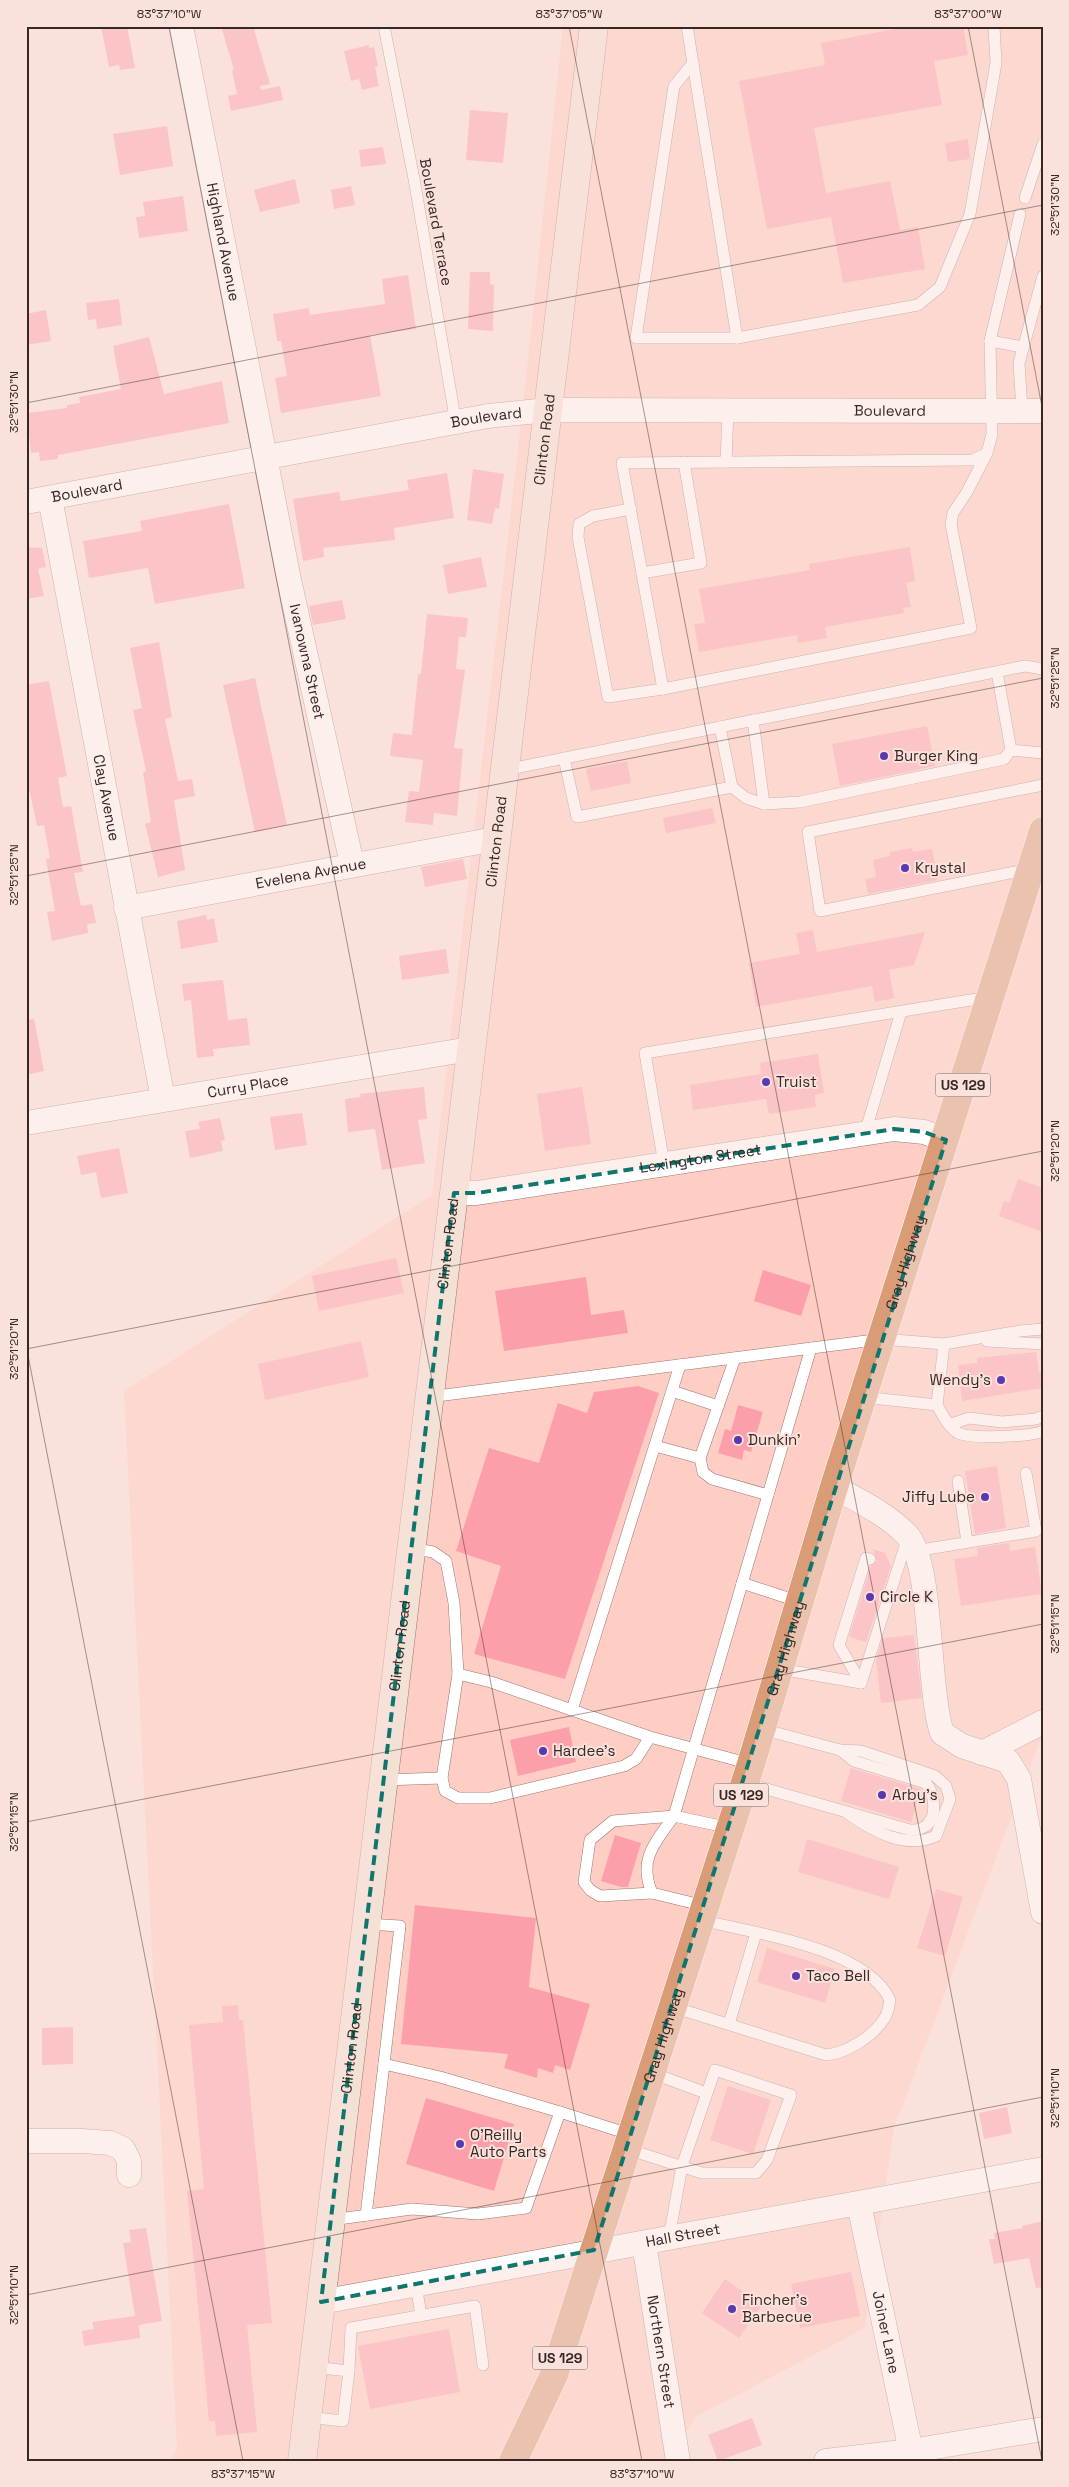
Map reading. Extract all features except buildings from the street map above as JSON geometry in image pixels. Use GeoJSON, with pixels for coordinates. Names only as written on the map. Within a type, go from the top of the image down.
{"type":"FeatureCollection","features":[{"type":"Feature","properties":{"kind":"highway","name":"Gray Highway"},"geometry":{"type":"LineString","coordinates":[[513,2461],[554,2375],[748,1773],[834,1487],[1043,831]]}},
{"type":"Feature","properties":{"kind":"street","name":"Highland Avenue"},"geometry":{"type":"LineString","coordinates":[[182,26],[265,458]]}},
{"type":"Feature","properties":{"kind":"street","name":"Clinton Road"},"geometry":{"type":"LineString","coordinates":[[302,2461],[382,1780],[594,26]]}},
{"type":"Feature","properties":{"kind":"street","name":"Boulevard"},"geometry":{"type":"LineString","coordinates":[[26,502],[488,416],[548,410],[1032,411]]}},
{"type":"Feature","properties":{"kind":"street","name":"Ivanowna Street"},"geometry":{"type":"LineString","coordinates":[[265,458],[290,584],[352,864]]}},
{"type":"Feature","properties":{"kind":"street","name":"Clay Avenue"},"geometry":{"type":"LineString","coordinates":[[50,498],[163,1098]]}},
{"type":"Feature","properties":{"kind":"street","name":"Evelena Avenue"},"geometry":{"type":"LineString","coordinates":[[126,908],[495,838]]}},
{"type":"Feature","properties":{"kind":"street","name":"Curry Place"},"geometry":{"type":"LineString","coordinates":[[26,1123],[163,1098],[470,1049]]}},
{"type":"Feature","properties":{"kind":"street","name":"Lexington Street"},"geometry":{"type":"LineString","coordinates":[[454,1193],[477,1193],[894,1128],[924,1132],[946,1140]]}},
{"type":"Feature","properties":{"kind":"street"},"geometry":{"type":"LineString","coordinates":[[834,1487],[885,1516],[911,1544],[923,1584],[935,1699],[942,1732],[951,1740],[1008,1761],[1019,1778],[1043,1912]]}},
{"type":"Feature","properties":{"kind":"street"},"geometry":{"type":"LineString","coordinates":[[982,1753],[1043,1722]]}},
{"type":"Feature","properties":{"kind":"street"},"geometry":{"type":"LineString","coordinates":[[26,2141],[110,2143],[123,2149],[129,2161],[129,2175]]}},
{"type":"Feature","properties":{"kind":"street","name":"Hall Street"},"geometry":{"type":"LineString","coordinates":[[321,2302],[594,2250],[644,2243],[1043,2169]]}},
{"type":"Feature","properties":{"kind":"street","name":"Joiner Lane"},"geometry":{"type":"LineString","coordinates":[[859,2204],[912,2456]]}},
{"type":"Feature","properties":{"kind":"street","name":"Northern Street"},"geometry":{"type":"LineString","coordinates":[[644,2243],[678,2461]]}},
{"type":"Feature","properties":{"kind":"street"},"geometry":{"type":"LineString","coordinates":[[826,2461],[912,2456],[1043,2429]]}},
{"type":"Feature","properties":{"kind":"lane","name":"Boulevard Terrace"},"geometry":{"type":"LineString","coordinates":[[384,26],[414,179],[456,422]]}},
{"type":"Feature","properties":{"kind":"lane"},"geometry":{"type":"LineString","coordinates":[[687,26],[737,338]]}},
{"type":"Feature","properties":{"kind":"lane"},"geometry":{"type":"LineString","coordinates":[[692,63],[674,86],[636,338],[737,338],[918,306],[940,287],[970,214],[996,63],[994,26]]}},
{"type":"Feature","properties":{"kind":"lane"},"geometry":{"type":"LineString","coordinates":[[1026,198],[1043,144]]}},
{"type":"Feature","properties":{"kind":"lane"},"geometry":{"type":"LineString","coordinates":[[630,509],[593,516],[579,524],[578,537],[608,698],[663,689],[971,628],[951,524],[953,513],[967,492],[987,453],[992,434],[990,342],[1020,214]]}},
{"type":"Feature","properties":{"kind":"lane"},"geometry":{"type":"LineString","coordinates":[[1032,411],[1019,363],[1043,276]]}},
{"type":"Feature","properties":{"kind":"lane"},"geometry":{"type":"LineString","coordinates":[[990,342],[1023,347]]}},
{"type":"Feature","properties":{"kind":"lane"},"geometry":{"type":"LineString","coordinates":[[726,462],[728,410]]}},
{"type":"Feature","properties":{"kind":"lane"},"geometry":{"type":"LineString","coordinates":[[663,689],[622,463],[973,460],[987,453]]}},
{"type":"Feature","properties":{"kind":"lane"},"geometry":{"type":"LineString","coordinates":[[642,573],[701,563],[684,462]]}},
{"type":"Feature","properties":{"kind":"lane"},"geometry":{"type":"LineString","coordinates":[[504,770],[1025,666],[1043,669]]}},
{"type":"Feature","properties":{"kind":"lane"},"geometry":{"type":"LineString","coordinates":[[720,727],[732,787],[746,798],[764,804],[800,802],[1004,759],[1011,750],[997,672]]}},
{"type":"Feature","properties":{"kind":"lane"},"geometry":{"type":"LineString","coordinates":[[753,720],[764,804]]}},
{"type":"Feature","properties":{"kind":"lane"},"geometry":{"type":"LineString","coordinates":[[1011,750],[1043,753]]}},
{"type":"Feature","properties":{"kind":"lane"},"geometry":{"type":"LineString","coordinates":[[564,758],[577,818],[732,787]]}},
{"type":"Feature","properties":{"kind":"lane"},"geometry":{"type":"LineString","coordinates":[[1031,869],[820,911],[808,832],[1043,785]]}},
{"type":"Feature","properties":{"kind":"lane"},"geometry":{"type":"LineString","coordinates":[[664,1164],[646,1053],[990,997]]}},
{"type":"Feature","properties":{"kind":"lane"},"geometry":{"type":"LineString","coordinates":[[865,1133],[900,1012]]}},
{"type":"Feature","properties":{"kind":"lane"},"geometry":{"type":"LineString","coordinates":[[429,1397],[882,1339],[944,1344],[1043,1329]]}},
{"type":"Feature","properties":{"kind":"lane"},"geometry":{"type":"LineString","coordinates":[[971,1340],[1043,1344]]}},
{"type":"Feature","properties":{"kind":"lane"},"geometry":{"type":"LineString","coordinates":[[944,1344],[937,1405],[949,1425],[958,1433],[985,1436],[1043,1431]]}},
{"type":"Feature","properties":{"kind":"lane"},"geometry":{"type":"LineString","coordinates":[[652,1893],[646,1878],[648,1858],[674,1816],[811,1348]]}},
{"type":"Feature","properties":{"kind":"lane"},"geometry":{"type":"LineString","coordinates":[[736,1358],[700,1458],[703,1472],[712,1479],[768,1495]]}},
{"type":"Feature","properties":{"kind":"lane"},"geometry":{"type":"LineString","coordinates":[[572,1710],[680,1365]]}},
{"type":"Feature","properties":{"kind":"lane"},"geometry":{"type":"LineString","coordinates":[[672,1391],[718,1406]]}},
{"type":"Feature","properties":{"kind":"lane"},"geometry":{"type":"LineString","coordinates":[[863,1397],[937,1405]]}},
{"type":"Feature","properties":{"kind":"lane"},"geometry":{"type":"LineString","coordinates":[[949,1425],[969,1418],[1002,1422],[1036,1419],[1043,1416]]}},
{"type":"Feature","properties":{"kind":"lane"},"geometry":{"type":"LineString","coordinates":[[654,1446],[700,1458]]}},
{"type":"Feature","properties":{"kind":"lane"},"geometry":{"type":"LineString","coordinates":[[861,1683],[873,1634],[895,1567],[911,1544],[968,1542],[1036,1531],[1026,1473]]}},
{"type":"Feature","properties":{"kind":"lane"},"geometry":{"type":"LineString","coordinates":[[958,1482],[968,1542]]}},
{"type":"Feature","properties":{"kind":"lane"},"geometry":{"type":"LineString","coordinates":[[411,1548],[433,1552],[446,1561],[454,1603],[458,1674],[442,1778],[445,1791],[458,1798],[490,1798],[624,1766],[636,1759],[650,1736]]}},
{"type":"Feature","properties":{"kind":"lane"},"geometry":{"type":"LineString","coordinates":[[861,1683],[839,1645],[862,1579],[866,1558],[870,1559]]}},
{"type":"Feature","properties":{"kind":"lane"},"geometry":{"type":"LineString","coordinates":[[742,1584],[800,1602]]}},
{"type":"Feature","properties":{"kind":"lane"},"geometry":{"type":"LineString","coordinates":[[780,1669],[861,1683]]}},
{"type":"Feature","properties":{"kind":"lane"},"geometry":{"type":"LineString","coordinates":[[458,1674],[491,1682],[650,1736],[693,1748],[748,1773],[847,1813],[868,1829],[908,1841],[923,1842],[936,1836],[950,1799],[946,1786],[935,1776],[860,1751],[840,1750],[761,1729]]}},
{"type":"Feature","properties":{"kind":"lane"},"geometry":{"type":"LineString","coordinates":[[382,1780],[442,1778]]}},
{"type":"Feature","properties":{"kind":"lane"},"geometry":{"type":"LineString","coordinates":[[673,2007],[826,2055],[838,2054],[864,2039],[885,2018],[890,2000],[885,1989],[853,1963],[825,1951],[756,1933],[652,1893],[600,1896],[590,1890],[584,1882],[590,1840],[613,1821],[674,1816],[730,1828]]}},
{"type":"Feature","properties":{"kind":"lane"},"geometry":{"type":"LineString","coordinates":[[365,1924],[400,1926],[366,2215]]}},
{"type":"Feature","properties":{"kind":"lane"},"geometry":{"type":"LineString","coordinates":[[729,2024],[756,1933]]}},
{"type":"Feature","properties":{"kind":"lane"},"geometry":{"type":"LineString","coordinates":[[384,2064],[440,2077],[560,2112],[682,2166],[702,2173],[756,2174],[767,2160],[791,2095],[715,2070],[682,2166],[669,2238]]}},
{"type":"Feature","properties":{"kind":"lane"},"geometry":{"type":"LineString","coordinates":[[651,2073],[706,2094]]}},
{"type":"Feature","properties":{"kind":"lane"},"geometry":{"type":"LineString","coordinates":[[331,2220],[412,2209],[478,2214],[526,2208],[560,2112]]}},
{"type":"Feature","properties":{"kind":"lane"},"geometry":{"type":"LineString","coordinates":[[416,2284],[421,2316]]}},
{"type":"Feature","properties":{"kind":"lane"},"geometry":{"type":"LineString","coordinates":[[308,2417],[342,2421],[349,2371],[351,2328],[475,2306],[483,2365]]}},
{"type":"Feature","properties":{"kind":"lane"},"geometry":{"type":"LineString","coordinates":[[313,2367],[349,2371]]}},
{"type":"Feature","properties":{"kind":"highlighted area"},"geometry":{"type":"Polygon","coordinates":[[[894,1129],[924,1132],[946,1140],[594,2250],[321,2302],[454,1193],[477,1193],[894,1129]]]}},
{"type":"Feature","properties":{"kind":"shaded area"},"geometry":{"type":"Polygon","coordinates":[[[563,26],[1043,26],[1043,1733],[894,2128],[865,2328],[697,2416],[666,2461],[170,2461],[177,2450],[124,1391],[432,1195],[525,388],[563,26]]]}},
{"type":"Feature","properties":{"kind":"place","name":"Burger King"},"geometry":{"type":"Point","coordinates":[884,756]}},
{"type":"Feature","properties":{"kind":"place","name":"Krystal"},"geometry":{"type":"Point","coordinates":[905,868]}},
{"type":"Feature","properties":{"kind":"place","name":"Truist"},"geometry":{"type":"Point","coordinates":[766,1082]}},
{"type":"Feature","properties":{"kind":"place","name":"Wendy's"},"geometry":{"type":"Point","coordinates":[1001,1380]}},
{"type":"Feature","properties":{"kind":"place","name":"Dunkin'"},"geometry":{"type":"Point","coordinates":[738,1440]}},
{"type":"Feature","properties":{"kind":"place","name":"Jiffy Lube"},"geometry":{"type":"Point","coordinates":[985,1497]}},
{"type":"Feature","properties":{"kind":"place","name":"Circle K"},"geometry":{"type":"Point","coordinates":[870,1597]}},
{"type":"Feature","properties":{"kind":"place","name":"Hardee's"},"geometry":{"type":"Point","coordinates":[543,1751]}},
{"type":"Feature","properties":{"kind":"place","name":"Arby's"},"geometry":{"type":"Point","coordinates":[882,1795]}},
{"type":"Feature","properties":{"kind":"place","name":"Taco Bell"},"geometry":{"type":"Point","coordinates":[796,1976]}},
{"type":"Feature","properties":{"kind":"place","name":"O'Reilly Auto Parts"},"geometry":{"type":"Point","coordinates":[460,2144]}},
{"type":"Feature","properties":{"kind":"place","name":"Fincher's Barbecue"},"geometry":{"type":"Point","coordinates":[732,2309]}}]}
